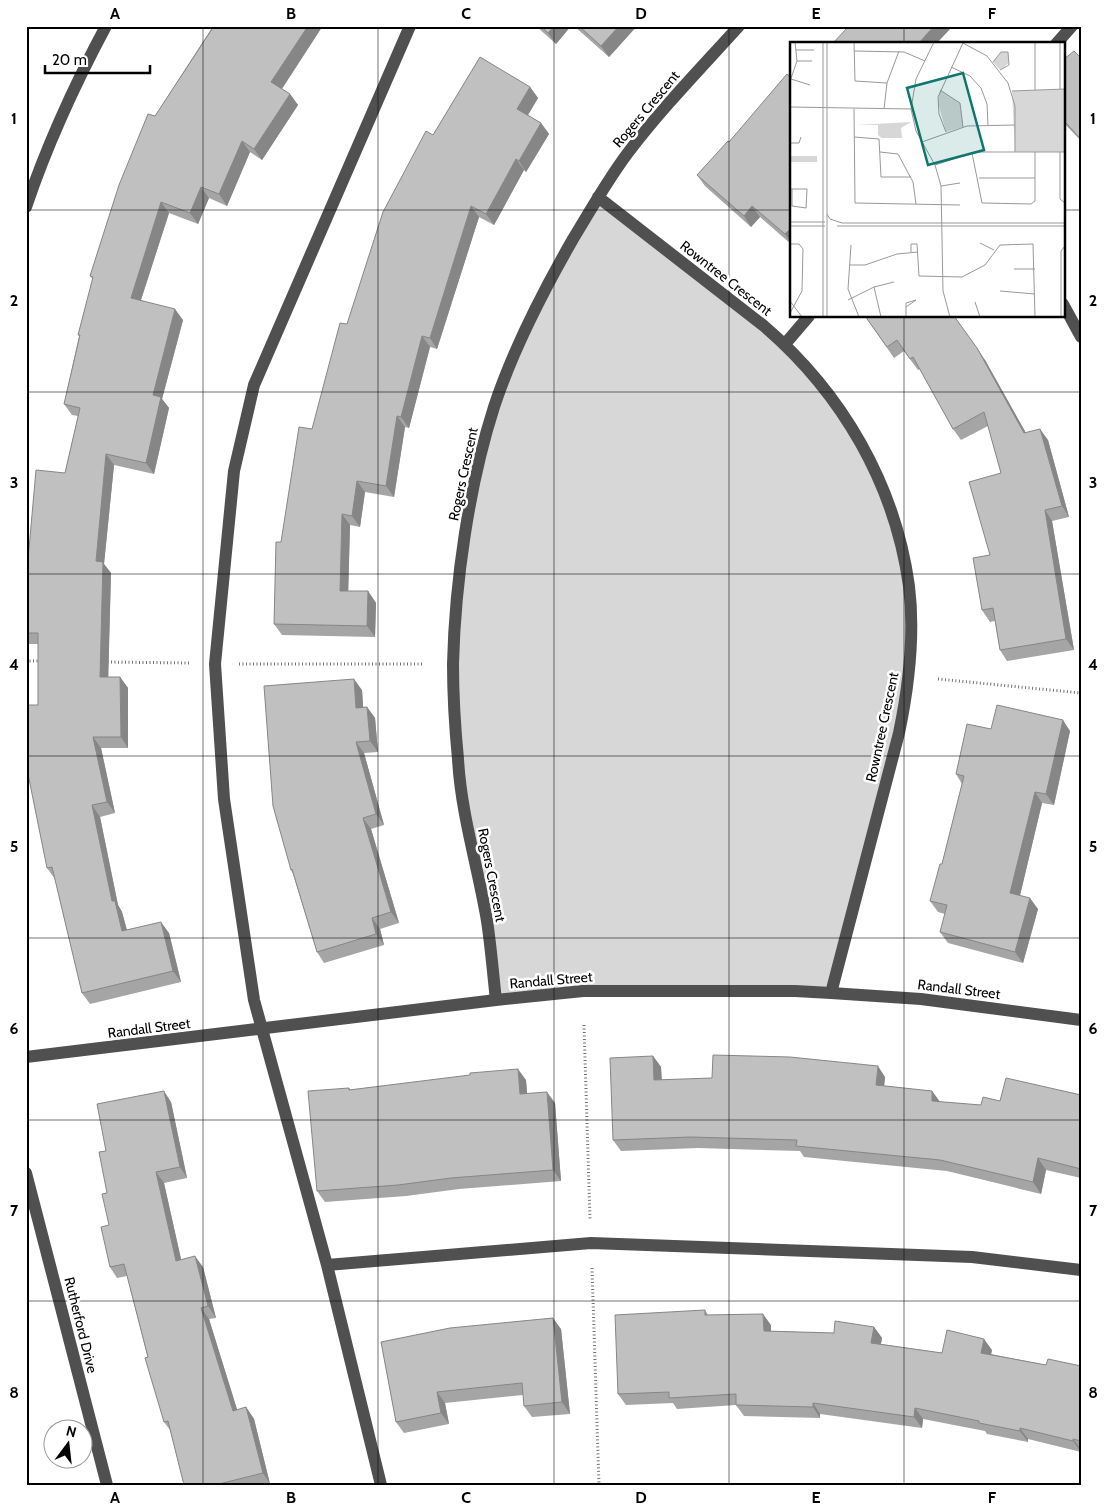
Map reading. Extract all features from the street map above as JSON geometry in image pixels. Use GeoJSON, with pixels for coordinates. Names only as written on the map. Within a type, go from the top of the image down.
{"type":"FeatureCollection","features":[{"type":"Feature","properties":{"kind":"street"},"geometry":{"type":"LineString","coordinates":[[26,207],[71,96],[106,26]]}},
{"type":"Feature","properties":{"kind":"street"},"geometry":{"type":"LineString","coordinates":[[381,1485],[327,1266],[254,1000],[224,800],[215,664],[234,471],[254,385],[410,26]]}},
{"type":"Feature","properties":{"kind":"street","name":"Rogers Crescent"},"geometry":{"type":"LineString","coordinates":[[496,1000],[487,923],[464,810],[458,762],[453,665],[459,578],[478,467],[494,407],[513,358],[534,311],[598,197],[626,156],[657,116],[739,26]]}},
{"type":"Feature","properties":{"kind":"street"},"geometry":{"type":"LineString","coordinates":[[1058,42],[1072,26]]}},
{"type":"Feature","properties":{"kind":"street","name":"Rowntree Crescent"},"geometry":{"type":"LineString","coordinates":[[598,197],[785,344],[825,389],[849,423],[868,456],[901,540],[909,587],[911,631],[909,676],[905,704],[831,992]]}},
{"type":"Feature","properties":{"kind":"street"},"geometry":{"type":"LineString","coordinates":[[1064,306],[1081,336]]}},
{"type":"Feature","properties":{"kind":"street"},"geometry":{"type":"LineString","coordinates":[[785,344],[807,318]]}},
{"type":"Feature","properties":{"kind":"street","name":"Randall Street"},"geometry":{"type":"LineString","coordinates":[[26,1057],[583,991],[831,992],[930,1000],[1081,1020]]}},
{"type":"Feature","properties":{"kind":"street","name":"Rutherford Drive"},"geometry":{"type":"LineString","coordinates":[[26,1173],[107,1485]]}},
{"type":"Feature","properties":{"kind":"street"},"geometry":{"type":"LineString","coordinates":[[327,1266],[591,1243],[972,1257],[1081,1270]]}},
{"type":"Feature","properties":{"kind":"path"},"geometry":{"type":"LineString","coordinates":[[938,679],[1081,693]]}},
{"type":"Feature","properties":{"kind":"path"},"geometry":{"type":"LineString","coordinates":[[584,1025],[599,1485]]}},
{"type":"Feature","properties":{"kind":"shaded area"},"geometry":{"type":"Polygon","coordinates":[[[598,197],[764,326],[849,423],[901,540],[909,676],[831,993],[754,991],[496,1000],[464,811],[453,665],[468,521],[513,357],[598,197]]]}},
{"type":"Feature","properties":{"kind":"building"},"geometry":{"type":"Polygon","coordinates":[[[214,26],[308,26],[271,82],[290,94],[254,149],[242,141],[219,194],[201,187],[190,213],[161,202],[131,298],[175,309],[153,395],[161,397],[146,463],[106,454],[96,561],[103,562],[100,677],[120,677],[121,737],[93,737],[107,802],[92,805],[112,901],[115,901],[122,931],[161,922],[173,971],[82,993],[52,867],[47,868],[26,764],[26,705],[38,705],[38,633],[26,633],[26,559],[28,560],[36,470],[65,473],[80,408],[64,404],[80,335],[78,335],[93,277],[90,276],[119,185],[148,114],[155,116],[214,26]]]}},
{"type":"Feature","properties":{"kind":"building"},"geometry":{"type":"Polygon","coordinates":[[[541,26],[554,26],[548,33],[541,26]]]}},
{"type":"Feature","properties":{"kind":"building"},"geometry":{"type":"Polygon","coordinates":[[[579,26],[619,26],[601,46],[579,26]]]}},
{"type":"Feature","properties":{"kind":"building"},"geometry":{"type":"Polygon","coordinates":[[[849,26],[934,26],[920,42],[834,42],[849,26]]]}},
{"type":"Feature","properties":{"kind":"building"},"geometry":{"type":"Polygon","coordinates":[[[1074,51],[1081,58],[1081,139],[1064,121],[1064,59],[1074,51]]]}},
{"type":"Feature","properties":{"kind":"building"},"geometry":{"type":"Polygon","coordinates":[[[480,57],[530,87],[517,109],[541,123],[519,161],[516,159],[486,214],[471,206],[430,338],[422,336],[401,417],[397,416],[386,486],[357,481],[352,516],[342,514],[340,591],[368,591],[367,626],[274,624],[276,542],[281,542],[299,427],[312,429],[340,323],[347,324],[383,212],[426,131],[433,135],[480,57]]]}},
{"type":"Feature","properties":{"kind":"building"},"geometry":{"type":"Polygon","coordinates":[[[787,74],[790,76],[790,229],[785,234],[752,206],[744,216],[697,175],[729,142],[787,74]]]}},
{"type":"Feature","properties":{"kind":"building"},"geometry":{"type":"Polygon","coordinates":[[[866,318],[955,318],[977,348],[1024,433],[1040,429],[1062,506],[1045,510],[1066,639],[1000,650],[993,608],[982,610],[973,558],[990,555],[969,482],[1001,473],[984,412],[953,429],[913,357],[910,359],[897,340],[887,347],[866,318]]]}},
{"type":"Feature","properties":{"kind":"building"},"geometry":{"type":"Polygon","coordinates":[[[354,679],[356,708],[367,707],[370,741],[356,742],[376,814],[363,818],[391,912],[372,918],[376,934],[317,952],[273,806],[264,686],[354,679]]]}},
{"type":"Feature","properties":{"kind":"building"},"geometry":{"type":"Polygon","coordinates":[[[997,705],[1063,720],[1046,794],[1035,792],[1010,893],[1030,898],[1015,952],[940,932],[947,905],[930,901],[940,864],[942,864],[964,776],[956,774],[967,724],[991,729],[997,705]]]}},
{"type":"Feature","properties":{"kind":"building"},"geometry":{"type":"Polygon","coordinates":[[[713,1055],[790,1057],[878,1066],[876,1085],[932,1091],[932,1101],[981,1105],[983,1097],[1000,1101],[1006,1078],[1081,1095],[1081,1169],[1038,1158],[1033,1182],[940,1160],[796,1146],[797,1140],[690,1137],[613,1140],[610,1058],[653,1056],[654,1080],[712,1078],[713,1055]]]}},
{"type":"Feature","properties":{"kind":"building"},"geometry":{"type":"Polygon","coordinates":[[[518,1069],[520,1094],[547,1092],[553,1170],[317,1191],[308,1091],[349,1088],[349,1090],[470,1075],[470,1073],[518,1069]]]}},
{"type":"Feature","properties":{"kind":"building"},"geometry":{"type":"Polygon","coordinates":[[[164,1091],[180,1167],[156,1172],[176,1261],[195,1256],[208,1306],[201,1308],[233,1411],[246,1407],[263,1473],[215,1485],[184,1485],[168,1421],[164,1422],[145,1358],[148,1357],[124,1264],[110,1267],[101,1227],[109,1225],[102,1194],[107,1193],[99,1152],[106,1151],[97,1104],[164,1091]]]}},
{"type":"Feature","properties":{"kind":"building"},"geometry":{"type":"Polygon","coordinates":[[[705,1310],[705,1315],[763,1314],[764,1331],[834,1333],[835,1321],[874,1327],[871,1343],[942,1353],[947,1330],[984,1339],[981,1353],[1046,1365],[1048,1359],[1081,1366],[1081,1441],[1073,1439],[1073,1441],[1020,1428],[1020,1431],[979,1423],[979,1421],[915,1408],[914,1417],[813,1403],[813,1407],[736,1405],[736,1394],[669,1398],[669,1392],[618,1394],[615,1315],[705,1310]]]}},
{"type":"Feature","properties":{"kind":"building"},"geometry":{"type":"Polygon","coordinates":[[[553,1318],[562,1402],[524,1406],[522,1383],[437,1392],[441,1413],[396,1422],[381,1342],[450,1328],[553,1318]]]}}]}
